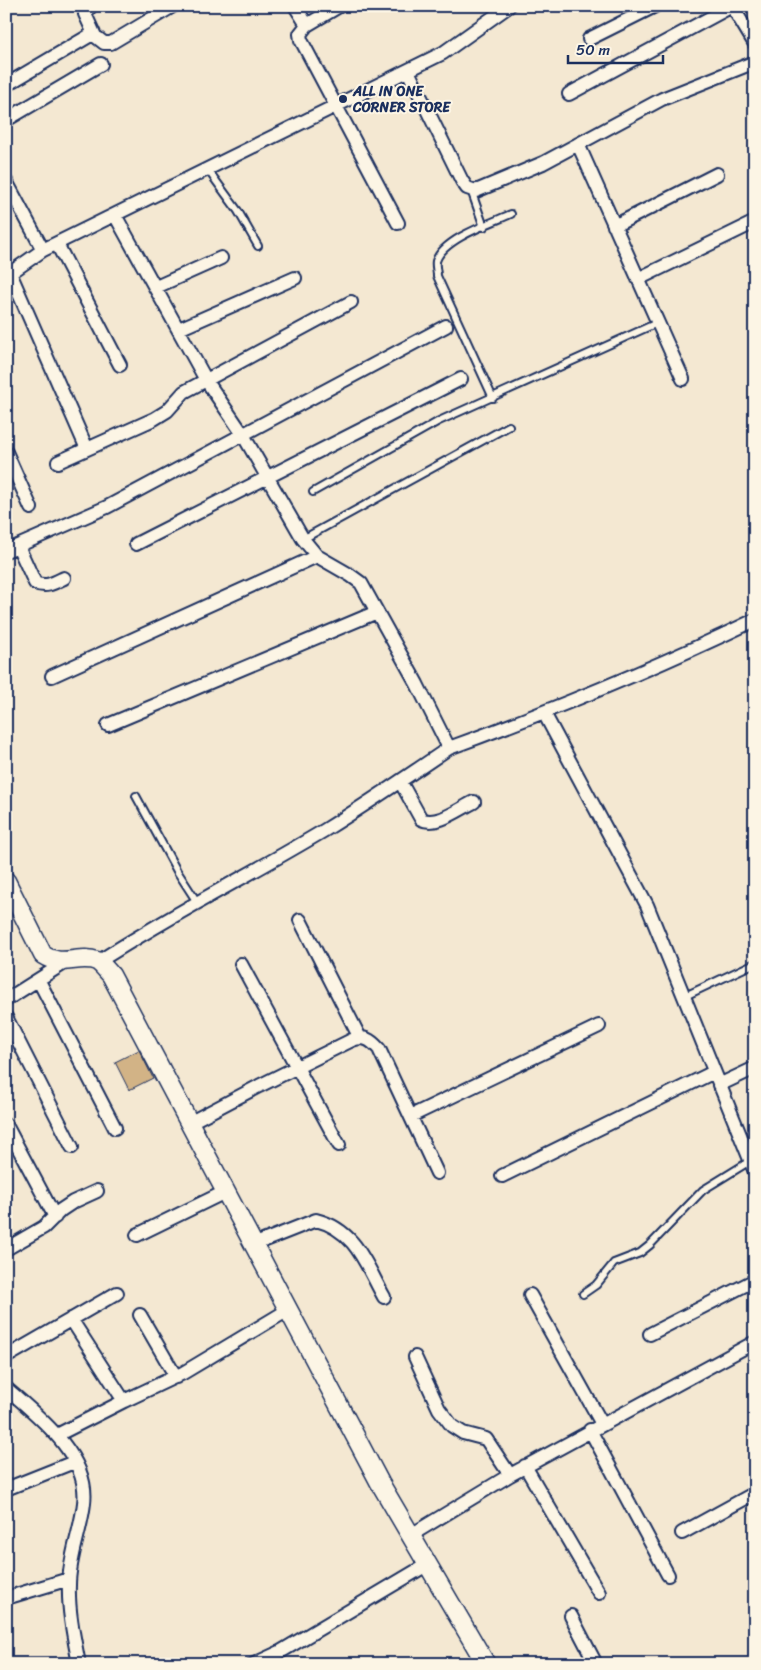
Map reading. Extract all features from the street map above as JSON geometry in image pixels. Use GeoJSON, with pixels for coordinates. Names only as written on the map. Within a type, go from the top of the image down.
{"type":"FeatureCollection","features":[{"type":"Feature","properties":{"kind":"main road"},"geometry":{"type":"LineString","coordinates":[[6,881],[43,955],[51,960],[66,962],[88,960],[98,962],[111,975],[380,1483],[486,1664]]}},
{"type":"Feature","properties":{"kind":"street"},"geometry":{"type":"LineString","coordinates":[[91,6],[85,14],[95,36],[104,43],[111,43],[172,6]]}},
{"type":"Feature","properties":{"kind":"street"},"geometry":{"type":"LineString","coordinates":[[295,6],[307,25]]}},
{"type":"Feature","properties":{"kind":"street"},"geometry":{"type":"LineString","coordinates":[[339,6],[307,25],[300,34],[301,40],[398,223]]}},
{"type":"Feature","properties":{"kind":"street"},"geometry":{"type":"LineString","coordinates":[[87,449],[8,274],[43,250],[443,54],[509,6]]}},
{"type":"Feature","properties":{"kind":"street"},"geometry":{"type":"LineString","coordinates":[[590,39],[655,6]]}},
{"type":"Feature","properties":{"kind":"street"},"geometry":{"type":"LineString","coordinates":[[569,94],[732,6],[755,44]]}},
{"type":"Feature","properties":{"kind":"street"},"geometry":{"type":"LineString","coordinates":[[6,85],[89,36],[95,36]]}},
{"type":"Feature","properties":{"kind":"street"},"geometry":{"type":"LineString","coordinates":[[408,71],[462,181],[471,190],[483,189],[544,162],[662,99],[755,62]]}},
{"type":"Feature","properties":{"kind":"street"},"geometry":{"type":"LineString","coordinates":[[6,120],[101,64]]}},
{"type":"Feature","properties":{"kind":"street"},"geometry":{"type":"LineString","coordinates":[[578,144],[683,379]]}},
{"type":"Feature","properties":{"kind":"street"},"geometry":{"type":"LineString","coordinates":[[614,226],[717,174]]}},
{"type":"Feature","properties":{"kind":"street"},"geometry":{"type":"LineString","coordinates":[[6,181],[43,250]]}},
{"type":"Feature","properties":{"kind":"street"},"geometry":{"type":"LineString","coordinates":[[116,215],[206,380],[242,433],[303,539],[317,556],[360,583],[417,684],[449,748]]}},
{"type":"Feature","properties":{"kind":"street"},"geometry":{"type":"LineString","coordinates":[[638,279],[755,222]]}},
{"type":"Feature","properties":{"kind":"street"},"geometry":{"type":"LineString","coordinates":[[57,244],[120,365]]}},
{"type":"Feature","properties":{"kind":"street"},"geometry":{"type":"LineString","coordinates":[[156,287],[221,258]]}},
{"type":"Feature","properties":{"kind":"street"},"geometry":{"type":"LineString","coordinates":[[179,329],[294,278]]}},
{"type":"Feature","properties":{"kind":"street"},"geometry":{"type":"LineString","coordinates":[[58,462],[154,419],[167,411],[184,392],[351,302]]}},
{"type":"Feature","properties":{"kind":"street"},"geometry":{"type":"LineString","coordinates":[[64,578],[51,585],[40,586],[35,583],[12,548],[107,506],[446,326]]}},
{"type":"Feature","properties":{"kind":"street"},"geometry":{"type":"LineString","coordinates":[[136,544],[461,379]]}},
{"type":"Feature","properties":{"kind":"street"},"geometry":{"type":"LineString","coordinates":[[6,452],[31,508]]}},
{"type":"Feature","properties":{"kind":"street"},"geometry":{"type":"LineString","coordinates":[[52,676],[317,556]]}},
{"type":"Feature","properties":{"kind":"street"},"geometry":{"type":"LineString","coordinates":[[108,725],[377,612]]}},
{"type":"Feature","properties":{"kind":"street"},"geometry":{"type":"LineString","coordinates":[[98,962],[157,924],[326,829],[449,748],[544,713],[672,660],[755,620]]}},
{"type":"Feature","properties":{"kind":"street"},"geometry":{"type":"LineString","coordinates":[[544,713],[647,905],[719,1085],[752,1160]]}},
{"type":"Feature","properties":{"kind":"street"},"geometry":{"type":"LineString","coordinates":[[400,781],[421,819],[428,822],[442,818],[474,802]]}},
{"type":"Feature","properties":{"kind":"street"},"geometry":{"type":"LineString","coordinates":[[300,920],[360,1038]]}},
{"type":"Feature","properties":{"kind":"street"},"geometry":{"type":"LineString","coordinates":[[6,1000],[39,981],[66,962]]}},
{"type":"Feature","properties":{"kind":"street"},"geometry":{"type":"LineString","coordinates":[[241,964],[339,1145]]}},
{"type":"Feature","properties":{"kind":"street"},"geometry":{"type":"LineString","coordinates":[[39,981],[115,1128]]}},
{"type":"Feature","properties":{"kind":"street"},"geometry":{"type":"LineString","coordinates":[[6,1018],[72,1147]]}},
{"type":"Feature","properties":{"kind":"street"},"geometry":{"type":"LineString","coordinates":[[411,1116],[598,1026]]}},
{"type":"Feature","properties":{"kind":"street"},"geometry":{"type":"LineString","coordinates":[[189,1123],[296,1067],[360,1038],[370,1039],[379,1049],[437,1173]]}},
{"type":"Feature","properties":{"kind":"street"},"geometry":{"type":"LineString","coordinates":[[719,1085],[755,1068]]}},
{"type":"Feature","properties":{"kind":"street"},"geometry":{"type":"LineString","coordinates":[[502,1176],[714,1072]]}},
{"type":"Feature","properties":{"kind":"street"},"geometry":{"type":"LineString","coordinates":[[6,1125],[55,1217]]}},
{"type":"Feature","properties":{"kind":"street"},"geometry":{"type":"LineString","coordinates":[[6,1249],[44,1228],[73,1202],[97,1191]]}},
{"type":"Feature","properties":{"kind":"street"},"geometry":{"type":"LineString","coordinates":[[137,1235],[225,1192]]}},
{"type":"Feature","properties":{"kind":"street"},"geometry":{"type":"LineString","coordinates":[[253,1245],[305,1223],[316,1220],[325,1222],[340,1229],[354,1242],[384,1297]]}},
{"type":"Feature","properties":{"kind":"street"},"geometry":{"type":"LineString","coordinates":[[650,1334],[755,1280]]}},
{"type":"Feature","properties":{"kind":"street"},"geometry":{"type":"LineString","coordinates":[[6,1356],[117,1293]]}},
{"type":"Feature","properties":{"kind":"street"},"geometry":{"type":"LineString","coordinates":[[530,1295],[602,1424]]}},
{"type":"Feature","properties":{"kind":"street"},"geometry":{"type":"LineString","coordinates":[[57,1435],[124,1400],[176,1377],[288,1310]]}},
{"type":"Feature","properties":{"kind":"street"},"geometry":{"type":"LineString","coordinates":[[140,1315],[176,1377]]}},
{"type":"Feature","properties":{"kind":"street"},"geometry":{"type":"LineString","coordinates":[[71,1319],[124,1400]]}},
{"type":"Feature","properties":{"kind":"street"},"geometry":{"type":"LineString","coordinates":[[411,1535],[510,1474],[755,1342]]}},
{"type":"Feature","properties":{"kind":"street"},"geometry":{"type":"LineString","coordinates":[[415,1357],[439,1408],[452,1426],[463,1433],[486,1439],[510,1474]]}},
{"type":"Feature","properties":{"kind":"street"},"geometry":{"type":"LineString","coordinates":[[6,1388],[64,1442],[85,1489],[85,1502],[71,1559],[69,1579],[73,1631],[79,1664]]}},
{"type":"Feature","properties":{"kind":"street"},"geometry":{"type":"LineString","coordinates":[[590,1430],[668,1575]]}},
{"type":"Feature","properties":{"kind":"street"},"geometry":{"type":"LineString","coordinates":[[6,1489],[74,1462]]}},
{"type":"Feature","properties":{"kind":"street"},"geometry":{"type":"LineString","coordinates":[[525,1466],[599,1593]]}},
{"type":"Feature","properties":{"kind":"street"},"geometry":{"type":"LineString","coordinates":[[682,1534],[755,1493]]}},
{"type":"Feature","properties":{"kind":"street"},"geometry":{"type":"LineString","coordinates":[[254,1664],[280,1652],[428,1564]]}},
{"type":"Feature","properties":{"kind":"street"},"geometry":{"type":"LineString","coordinates":[[6,1598],[69,1579]]}},
{"type":"Feature","properties":{"kind":"street"},"geometry":{"type":"LineString","coordinates":[[570,1616],[596,1664]]}},
{"type":"Feature","properties":{"kind":"lane"},"geometry":{"type":"LineString","coordinates":[[208,170],[238,211],[258,246]]}},
{"type":"Feature","properties":{"kind":"lane"},"geometry":{"type":"LineString","coordinates":[[471,190],[484,227]]}},
{"type":"Feature","properties":{"kind":"lane"},"geometry":{"type":"LineString","coordinates":[[493,398],[437,276],[435,263],[440,253],[455,240],[511,214]]}},
{"type":"Feature","properties":{"kind":"lane"},"geometry":{"type":"LineString","coordinates":[[313,492],[439,422],[657,322]]}},
{"type":"Feature","properties":{"kind":"lane"},"geometry":{"type":"LineString","coordinates":[[303,539],[509,426]]}},
{"type":"Feature","properties":{"kind":"lane"},"geometry":{"type":"LineString","coordinates":[[136,796],[177,871],[197,902]]}},
{"type":"Feature","properties":{"kind":"lane"},"geometry":{"type":"LineString","coordinates":[[683,997],[755,963]]}},
{"type":"Feature","properties":{"kind":"lane"},"geometry":{"type":"LineString","coordinates":[[583,1294],[596,1285],[614,1263],[640,1254],[703,1190],[752,1160]]}},
{"type":"Feature","properties":{"kind":"building"},"geometry":{"type":"Polygon","coordinates":[[[139,1050],[153,1078],[129,1090],[115,1062],[139,1050]]]}},
{"type":"Feature","properties":{"kind":"place","name":"ALL IN ONE CORNER STORE"},"geometry":{"type":"Point","coordinates":[343,99]}}]}
